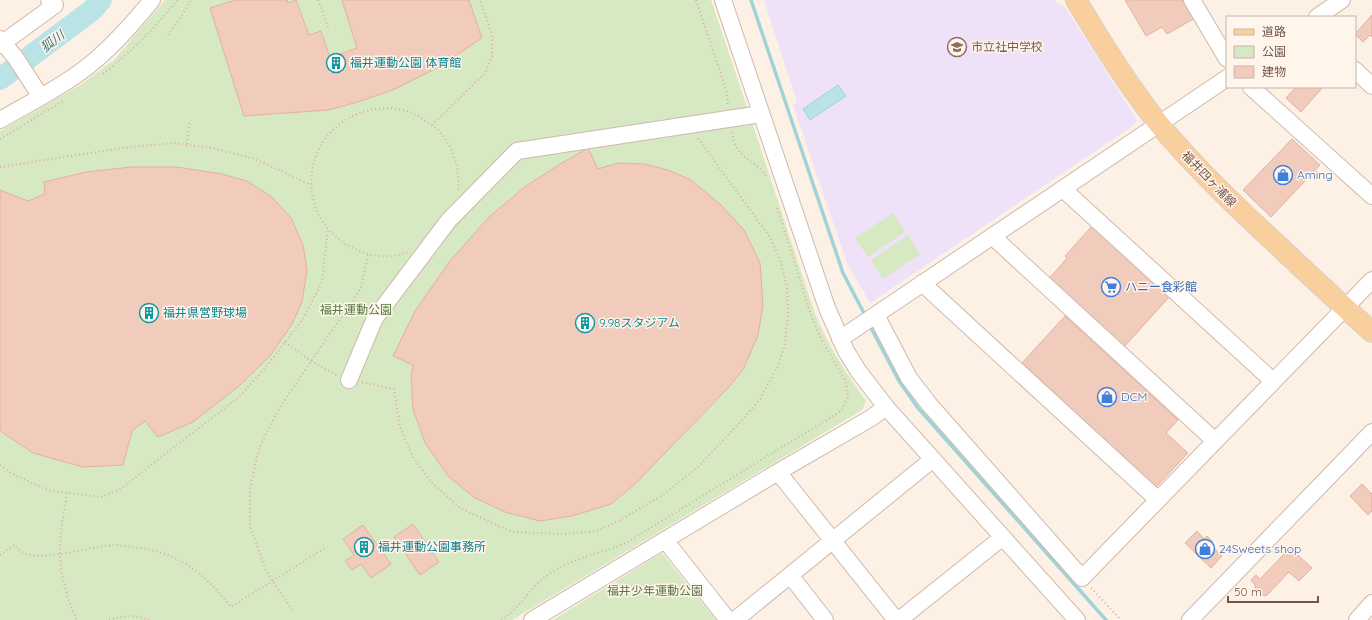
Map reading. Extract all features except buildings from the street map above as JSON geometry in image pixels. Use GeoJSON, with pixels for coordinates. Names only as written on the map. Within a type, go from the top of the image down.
{"type":"FeatureCollection","features":[{"type":"Feature","properties":{"kind":"main road","name":"福井四ヶ浦線"},"geometry":{"type":"LineString","coordinates":[[1076,0],[1114,62],[1134,91],[1159,124],[1192,162],[1226,197],[1372,332]]}},
{"type":"Feature","properties":{"kind":"street"},"geometry":{"type":"LineString","coordinates":[[38,92],[15,57],[1,42],[55,5],[49,0]]}},
{"type":"Feature","properties":{"kind":"street"},"geometry":{"type":"LineString","coordinates":[[0,120],[38,92],[68,81],[98,58],[129,29],[152,0]]}},
{"type":"Feature","properties":{"kind":"street"},"geometry":{"type":"LineString","coordinates":[[723,0],[827,308],[840,339],[859,372],[886,407],[1002,537],[1071,618]]}},
{"type":"Feature","properties":{"kind":"street"},"geometry":{"type":"LineString","coordinates":[[1192,0],[1226,57]]}},
{"type":"Feature","properties":{"kind":"street"},"geometry":{"type":"LineString","coordinates":[[1318,16],[1342,0]]}},
{"type":"Feature","properties":{"kind":"street"},"geometry":{"type":"LineString","coordinates":[[1356,71],[1372,86]]}},
{"type":"Feature","properties":{"kind":"street"},"geometry":{"type":"LineString","coordinates":[[840,339],[1226,79]]}},
{"type":"Feature","properties":{"kind":"street"},"geometry":{"type":"LineString","coordinates":[[1252,88],[1372,196]]}},
{"type":"Feature","properties":{"kind":"street"},"geometry":{"type":"LineString","coordinates":[[349,380],[375,318],[449,220],[517,151],[761,114]]}},
{"type":"Feature","properties":{"kind":"street"},"geometry":{"type":"LineString","coordinates":[[1063,188],[1273,381]]}},
{"type":"Feature","properties":{"kind":"street"},"geometry":{"type":"LineString","coordinates":[[992,236],[1215,441]]}},
{"type":"Feature","properties":{"kind":"street"},"geometry":{"type":"LineString","coordinates":[[870,318],[909,378],[928,404],[1082,578],[1372,280]]}},
{"type":"Feature","properties":{"kind":"street"},"geometry":{"type":"LineString","coordinates":[[922,283],[1158,500]]}},
{"type":"Feature","properties":{"kind":"street"},"geometry":{"type":"LineString","coordinates":[[532,620],[778,472],[871,418],[886,407]]}},
{"type":"Feature","properties":{"kind":"street"},"geometry":{"type":"LineString","coordinates":[[1190,620],[1372,432]]}},
{"type":"Feature","properties":{"kind":"street"},"geometry":{"type":"LineString","coordinates":[[735,620],[933,459]]}},
{"type":"Feature","properties":{"kind":"street"},"geometry":{"type":"LineString","coordinates":[[778,472],[896,620]]}},
{"type":"Feature","properties":{"kind":"street"},"geometry":{"type":"LineString","coordinates":[[899,620],[1002,537]]}},
{"type":"Feature","properties":{"kind":"street"},"geometry":{"type":"LineString","coordinates":[[665,540],[728,620]]}},
{"type":"Feature","properties":{"kind":"street"},"geometry":{"type":"LineString","coordinates":[[790,575],[825,620]]}},
{"type":"Feature","properties":{"kind":"street"},"geometry":{"type":"LineString","coordinates":[[1357,620],[1371,606]]}},
{"type":"Feature","properties":{"kind":"path"},"geometry":{"type":"LineString","coordinates":[[141,41],[177,0]]}},
{"type":"Feature","properties":{"kind":"path"},"geometry":{"type":"LineString","coordinates":[[168,35],[191,0]]}},
{"type":"Feature","properties":{"kind":"path"},"geometry":{"type":"LineString","coordinates":[[318,0],[329,30]]}},
{"type":"Feature","properties":{"kind":"path"},"geometry":{"type":"LineString","coordinates":[[432,125],[485,73],[492,56],[492,35],[480,0]]}},
{"type":"Feature","properties":{"kind":"path"},"geometry":{"type":"LineString","coordinates":[[696,0],[726,89],[733,140],[737,150],[744,157],[761,168],[768,178]]}},
{"type":"Feature","properties":{"kind":"path"},"geometry":{"type":"LineString","coordinates":[[410,252],[393,256],[368,255],[346,245],[328,229],[316,208],[311,185],[314,161],[325,139],[342,122],[363,111],[387,108],[411,113],[432,125],[446,140],[455,159],[459,180],[458,194]]}},
{"type":"Feature","properties":{"kind":"path"},"geometry":{"type":"LineString","coordinates":[[187,144],[190,120]]}},
{"type":"Feature","properties":{"kind":"path"},"geometry":{"type":"LineString","coordinates":[[285,342],[310,361],[332,374],[349,380],[394,389],[400,427],[413,457],[431,482],[460,508],[512,532],[564,534],[596,530],[614,524],[663,495],[698,466],[744,418],[760,399],[778,366],[785,344],[788,313],[787,288],[781,262],[770,237],[688,125]]}},
{"type":"Feature","properties":{"kind":"path"},"geometry":{"type":"LineString","coordinates":[[0,167],[129,146],[174,143],[212,148],[255,159],[311,185]]}},
{"type":"Feature","properties":{"kind":"path"},"geometry":{"type":"LineString","coordinates":[[501,620],[516,607],[540,581],[557,569],[583,557],[626,543],[841,410],[848,397],[846,382],[820,337],[812,318],[775,200]]}},
{"type":"Feature","properties":{"kind":"path"},"geometry":{"type":"LineString","coordinates":[[0,465],[11,473],[48,490],[101,497],[119,490],[240,396],[285,342],[302,320],[322,282],[328,229]]}},
{"type":"Feature","properties":{"kind":"path"},"geometry":{"type":"LineString","coordinates":[[292,610],[266,571],[250,526],[250,489],[259,448],[280,407],[360,288],[368,255]]}},
{"type":"Feature","properties":{"kind":"path"},"geometry":{"type":"LineString","coordinates":[[67,493],[61,533],[60,553],[68,597],[77,620]]}},
{"type":"Feature","properties":{"kind":"path"},"geometry":{"type":"LineString","coordinates":[[0,555],[14,545],[24,553],[40,556],[115,545],[149,548],[171,556],[196,571],[218,590],[231,607],[325,548]]}},
{"type":"Feature","properties":{"kind":"path"},"geometry":{"type":"LineString","coordinates":[[1082,578],[1121,620]]}},
{"type":"Feature","properties":{"kind":"path"},"geometry":{"type":"LineString","coordinates":[[109,620],[122,616],[135,616],[149,620]]}},
{"type":"Feature","properties":{"kind":"shaded area"},"geometry":{"type":"Polygon","coordinates":[[[764,0],[1055,0],[1065,7],[1137,120],[1134,125],[870,303],[847,263],[793,105],[797,102],[764,0]]]}},
{"type":"Feature","properties":{"kind":"green space","name":"福井運動公園"},"geometry":{"type":"Polygon","coordinates":[[[165,0],[711,0],[815,314],[838,359],[866,401],[862,410],[512,620],[0,620],[0,131],[80,85],[114,60],[165,0]]]}},
{"type":"Feature","properties":{"kind":"green space"},"geometry":{"type":"Polygon","coordinates":[[[893,213],[905,232],[868,257],[855,238],[893,213]]]}},
{"type":"Feature","properties":{"kind":"green space"},"geometry":{"type":"Polygon","coordinates":[[[908,235],[920,254],[883,279],[871,260],[908,235]]]}},
{"type":"Feature","properties":{"kind":"green space","name":"福井少年運動公園"},"geometry":{"type":"Polygon","coordinates":[[[662,553],[716,620],[553,620],[662,553]]]}},
{"type":"Feature","properties":{"kind":"water"},"geometry":{"type":"Polygon","coordinates":[[[838,85],[846,96],[810,120],[803,109],[838,85]]]}},
{"type":"Feature","properties":{"kind":"waterway","name":"狐川"},"geometry":{"type":"LineString","coordinates":[[0,79],[91,11],[101,0]]}},
{"type":"Feature","properties":{"kind":"waterway"},"geometry":{"type":"LineString","coordinates":[[751,0],[843,273],[866,317]]}},
{"type":"Feature","properties":{"kind":"waterway"},"geometry":{"type":"LineString","coordinates":[[869,324],[899,381],[918,408],[1106,620]]}},
{"type":"Feature","properties":{"kind":"place","name":"市立社中学校"},"geometry":{"type":"Point","coordinates":[957,47]}},
{"type":"Feature","properties":{"kind":"place","name":"福井運動公園 体育館"},"geometry":{"type":"Point","coordinates":[336,63]}},
{"type":"Feature","properties":{"kind":"place","name":"Aming"},"geometry":{"type":"Point","coordinates":[1283,175]}},
{"type":"Feature","properties":{"kind":"place","name":"ハニー食彩館"},"geometry":{"type":"Point","coordinates":[1111,287]}},
{"type":"Feature","properties":{"kind":"place","name":"福井県営野球場"},"geometry":{"type":"Point","coordinates":[149,313]}},
{"type":"Feature","properties":{"kind":"place","name":"9.98スタジアム"},"geometry":{"type":"Point","coordinates":[585,323]}},
{"type":"Feature","properties":{"kind":"place","name":"DCM"},"geometry":{"type":"Point","coordinates":[1107,397]}},
{"type":"Feature","properties":{"kind":"place","name":"福井運動公園事務所"},"geometry":{"type":"Point","coordinates":[364,547]}},
{"type":"Feature","properties":{"kind":"place","name":"24Sweets shop"},"geometry":{"type":"Point","coordinates":[1205,549]}}]}
